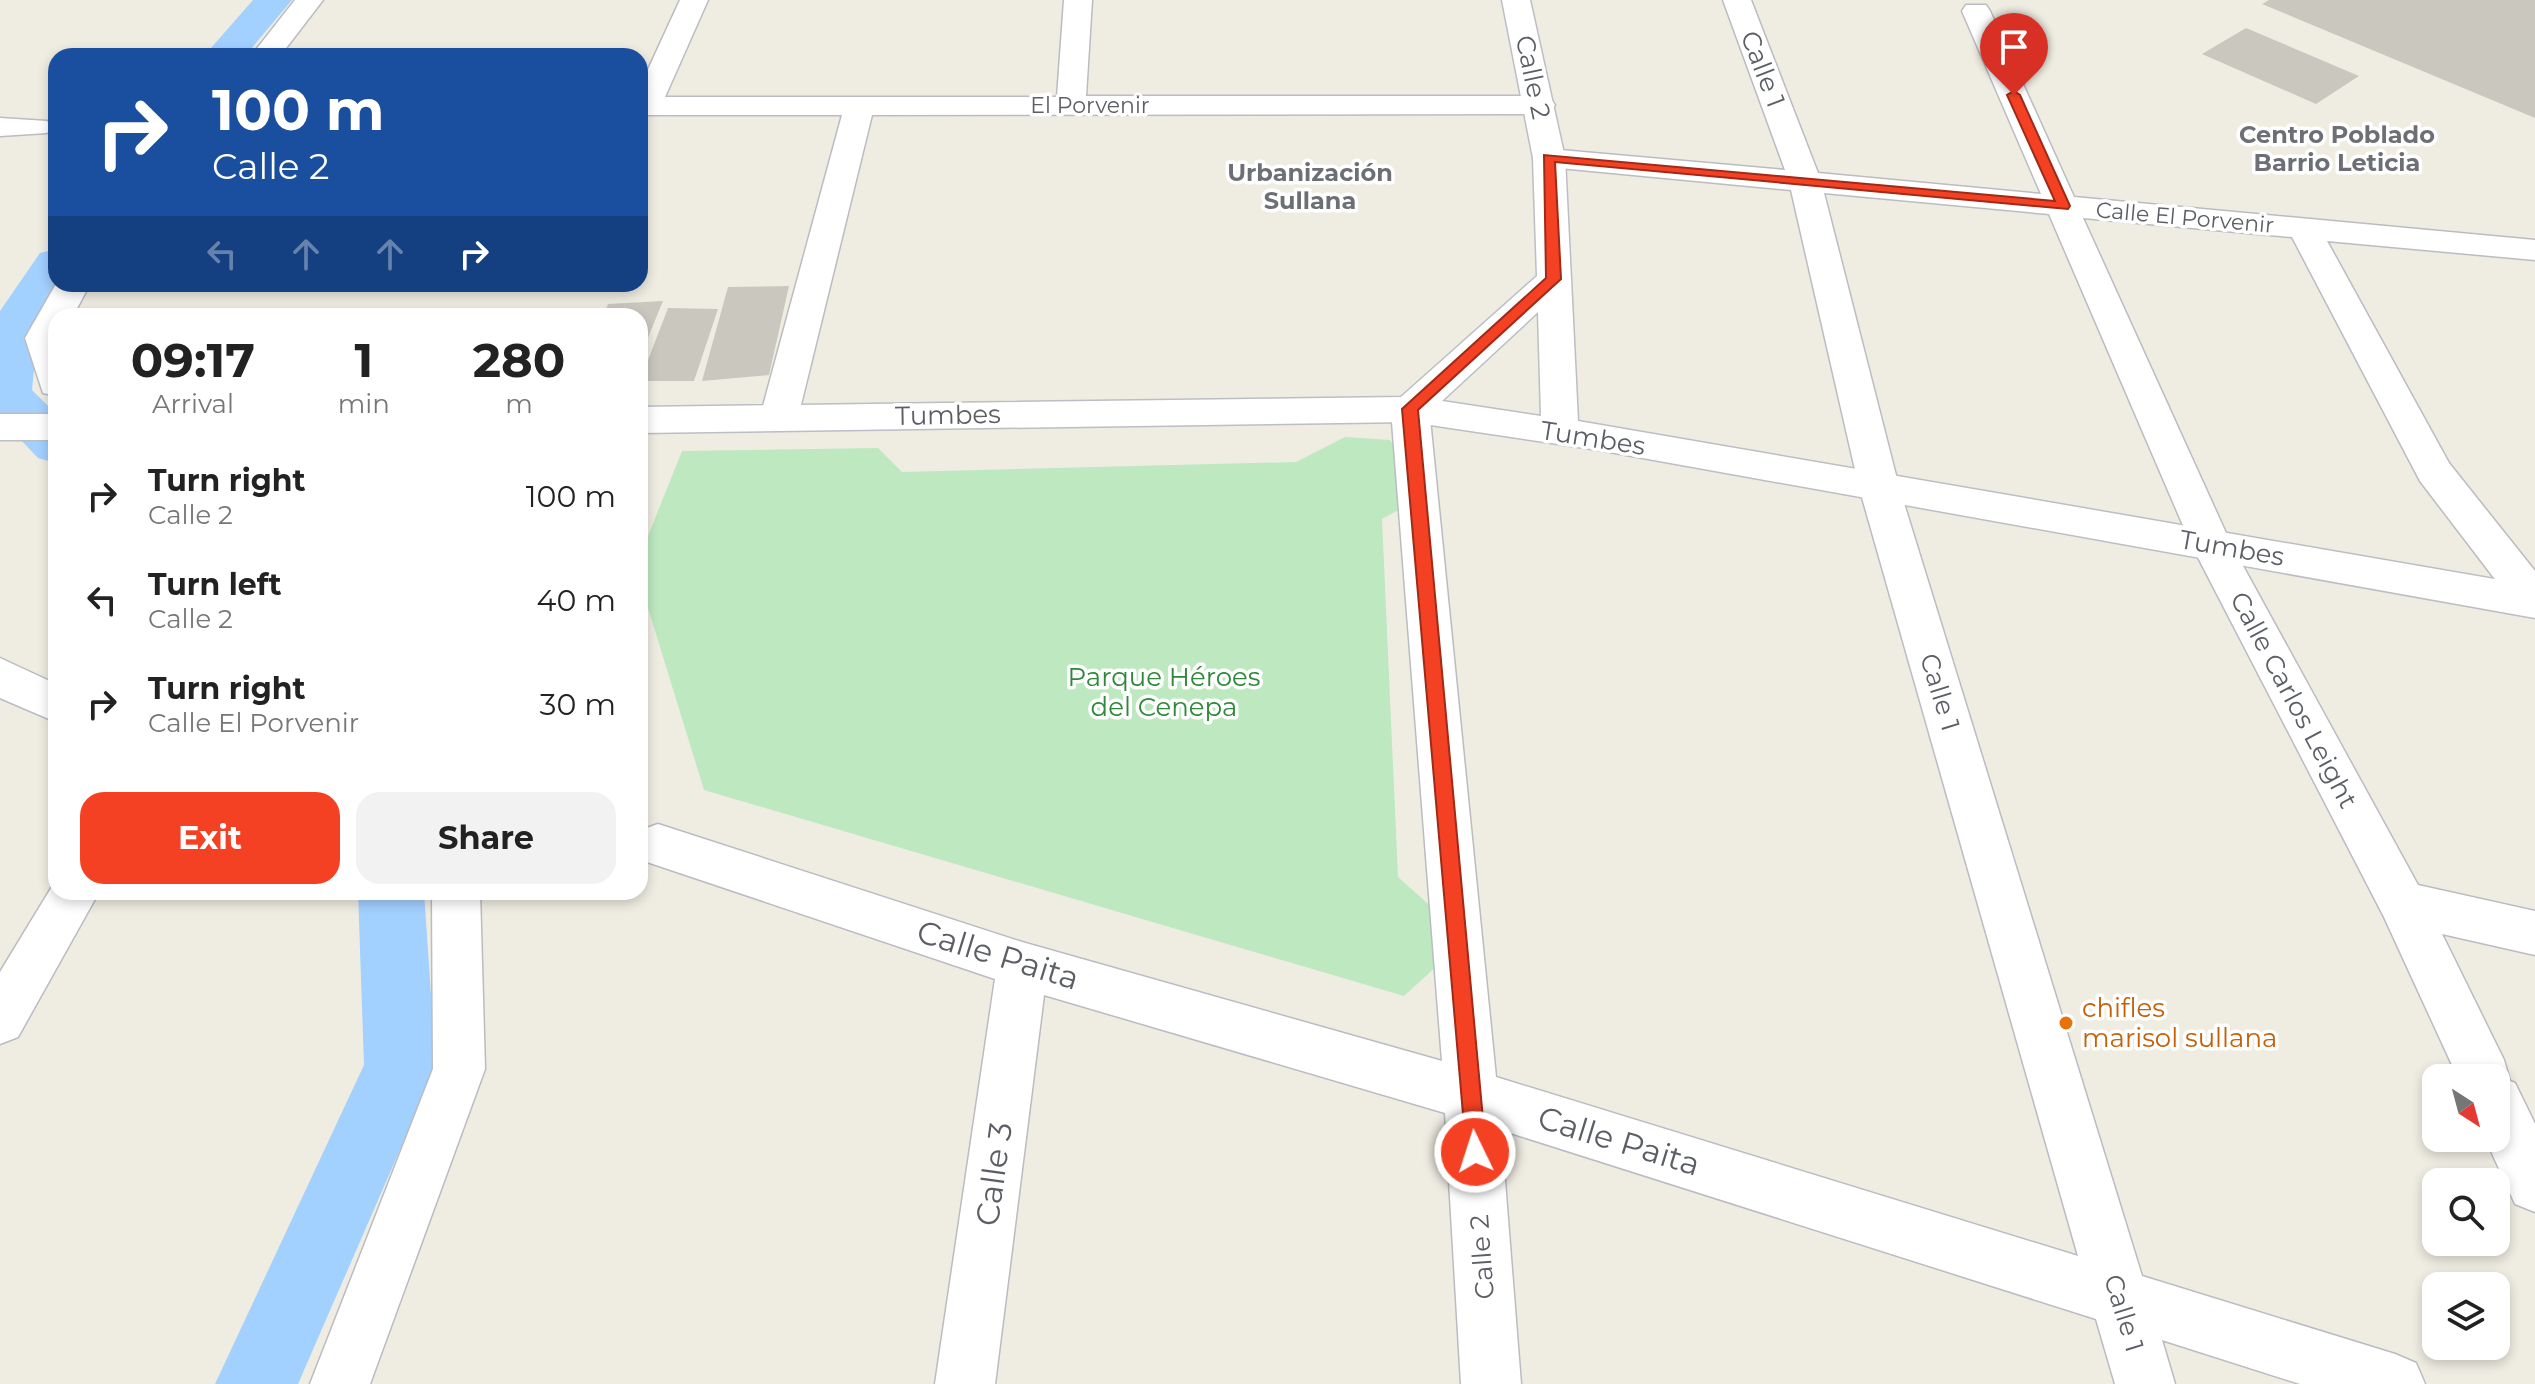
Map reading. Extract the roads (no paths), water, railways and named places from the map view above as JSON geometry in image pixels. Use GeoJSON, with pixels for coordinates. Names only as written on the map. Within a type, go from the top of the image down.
{"type":"FeatureCollection","features":[{"type":"Feature","properties":{"kind":"street"},"geometry":{"type":"LineString","coordinates":[[271,48],[309,0]]}},
{"type":"Feature","properties":{"kind":"street"},"geometry":{"type":"LineString","coordinates":[[648,96],[694,0]]}},
{"type":"Feature","properties":{"kind":"street"},"geometry":{"type":"LineString","coordinates":[[1071,104],[1078,0]]}},
{"type":"Feature","properties":{"kind":"street","name":"Calle 2"},"geometry":{"type":"LineString","coordinates":[[1516,0],[1549,158],[1560,433]]}},
{"type":"Feature","properties":{"kind":"street","name":"Calle 1"},"geometry":{"type":"LineString","coordinates":[[1737,0],[1805,182],[1879,487],[2145,1384]]}},
{"type":"Feature","properties":{"kind":"street","name":"Calle Carlos Leight"},"geometry":{"type":"LineString","coordinates":[[1976,11],[2211,544],[2402,903],[2478,1064]]}},
{"type":"Feature","properties":{"kind":"street","name":"El Porvenir"},"geometry":{"type":"LineString","coordinates":[[648,106],[1540,105]]}},
{"type":"Feature","properties":{"kind":"street"},"geometry":{"type":"LineString","coordinates":[[779,417],[859,106]]}},
{"type":"Feature","properties":{"kind":"street"},"geometry":{"type":"LineString","coordinates":[[0,127],[36,127]]}},
{"type":"Feature","properties":{"kind":"street","name":"Calle El Porvenir"},"geometry":{"type":"LineString","coordinates":[[1549,158],[2535,250]]}},
{"type":"Feature","properties":{"kind":"street"},"geometry":{"type":"LineString","coordinates":[[2304,228],[2434,471],[2535,601]]}},
{"type":"Feature","properties":{"kind":"street"},"geometry":{"type":"LineString","coordinates":[[1410,409],[1554,279]]}},
{"type":"Feature","properties":{"kind":"street"},"geometry":{"type":"LineString","coordinates":[[48,329],[43,338],[48,356]]}},
{"type":"Feature","properties":{"kind":"street","name":"Calle 2"},"geometry":{"type":"LineString","coordinates":[[1410,409],[1471,1095],[1491,1384]]}},
{"type":"Feature","properties":{"kind":"street","name":"Tumbes"},"geometry":{"type":"LineString","coordinates":[[648,420],[1410,409],[2535,601]]}},
{"type":"Feature","properties":{"kind":"street"},"geometry":{"type":"LineString","coordinates":[[0,427],[48,427]]}},
{"type":"Feature","properties":{"kind":"street"},"geometry":{"type":"LineString","coordinates":[[5,688],[48,701]]}},
{"type":"Feature","properties":{"kind":"street","name":"Calle Paita"},"geometry":{"type":"LineString","coordinates":[[658,845],[1022,965],[1471,1095],[2395,1384]]}},
{"type":"Feature","properties":{"kind":"street"},"geometry":{"type":"LineString","coordinates":[[0,1020],[70,900]]}},
{"type":"Feature","properties":{"kind":"street"},"geometry":{"type":"LineString","coordinates":[[340,1384],[459,1069],[456,900]]}},
{"type":"Feature","properties":{"kind":"street"},"geometry":{"type":"LineString","coordinates":[[2402,903],[2535,933]]}},
{"type":"Feature","properties":{"kind":"street","name":"Calle 3"},"geometry":{"type":"LineString","coordinates":[[965,1384],[1022,965]]}},
{"type":"Feature","properties":{"kind":"street"},"geometry":{"type":"LineString","coordinates":[[2510,1131],[2535,1184]]}},
{"type":"Feature","properties":{"kind":"waterway"},"geometry":{"type":"LineString","coordinates":[[231,48],[273,0]]}},
{"type":"Feature","properties":{"kind":"waterway"},"geometry":{"type":"LineString","coordinates":[[48,275],[14,326],[6,394],[48,437]]}},
{"type":"Feature","properties":{"kind":"waterway"},"geometry":{"type":"LineString","coordinates":[[256,1384],[400,1067],[391,900]]}},
{"type":"Feature","properties":{"kind":"place","name":"chifles marisol sullana"},"geometry":{"type":"Point","coordinates":[2066,1023]}},
{"type":"Feature","properties":{"kind":"district","name":"Centro Poblado Barrio Leticia"},"geometry":{"type":"Point","coordinates":[2337,149]}},
{"type":"Feature","properties":{"kind":"district","name":"Urbanización Sullana"},"geometry":{"type":"Point","coordinates":[1310,187]}},
{"type":"Feature","properties":{"kind":"park label","name":"Parque Héroes del Cenepa"},"geometry":{"type":"Point","coordinates":[1164,692]}}]}
